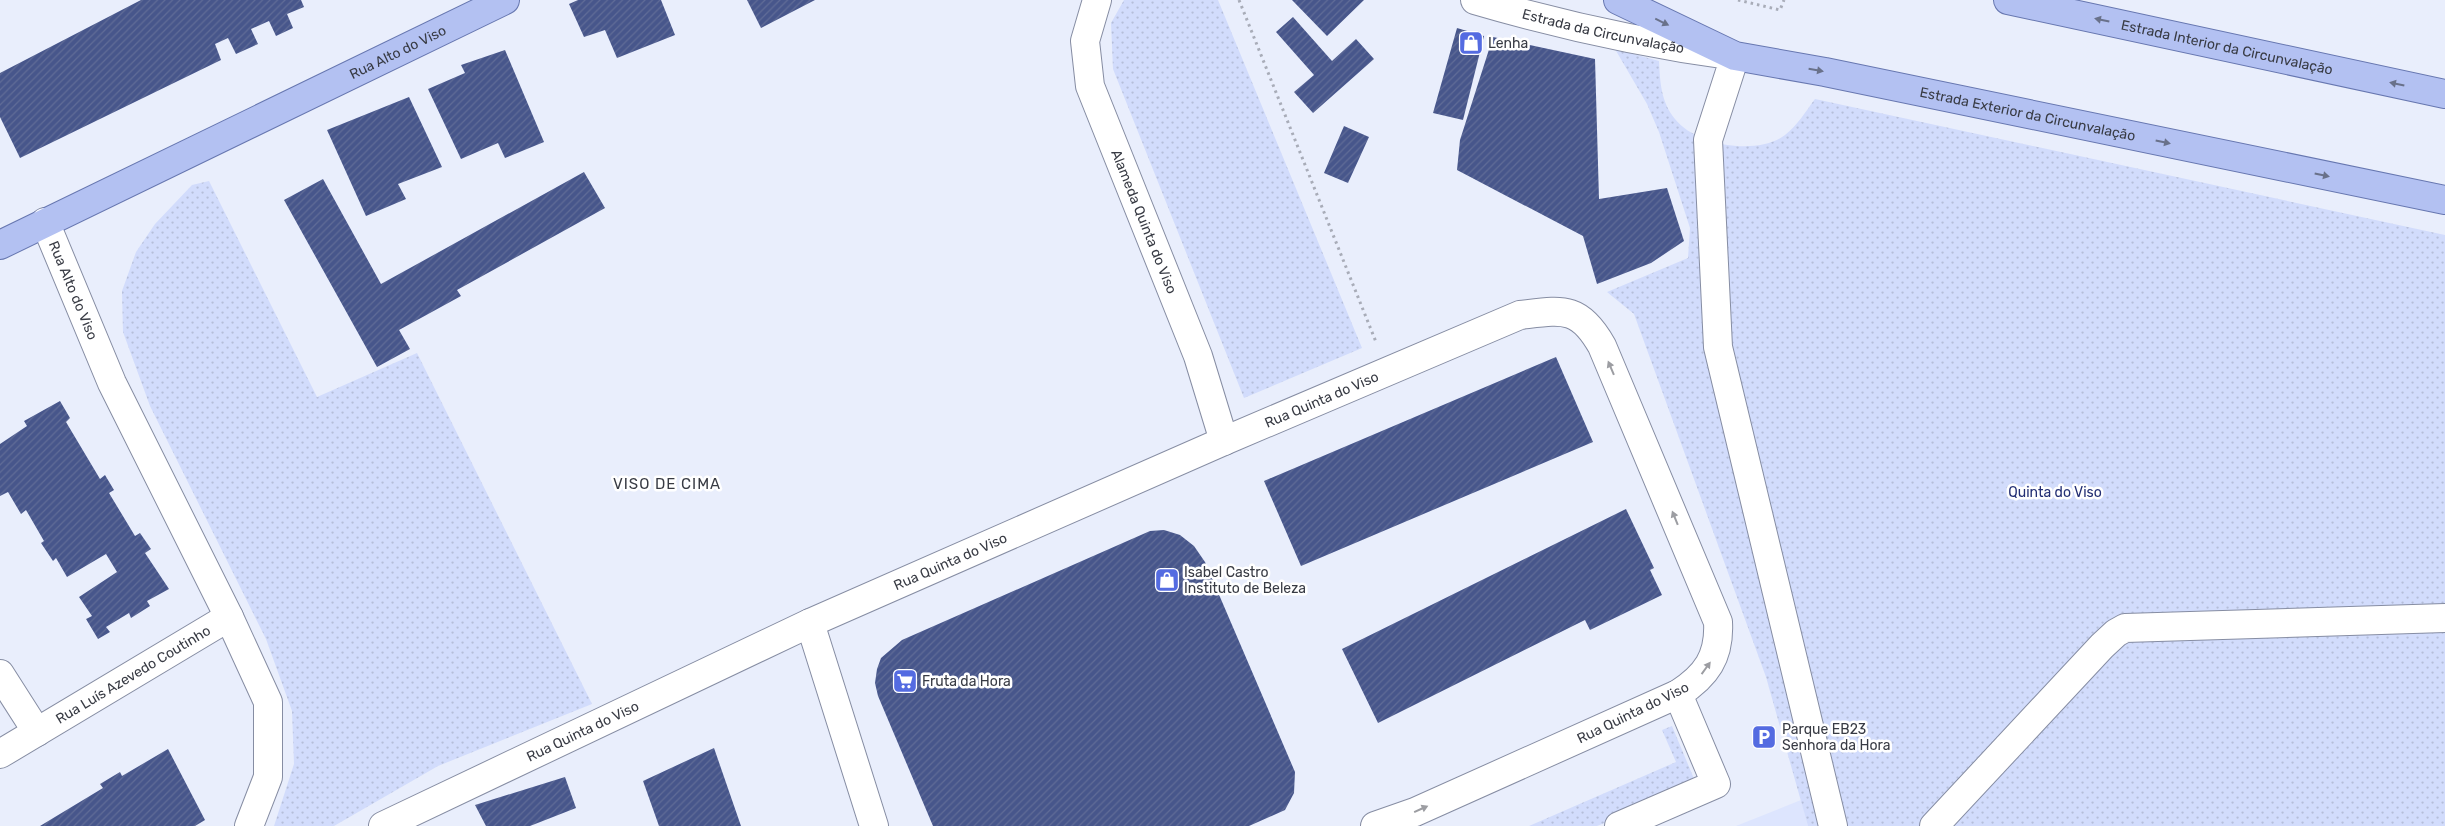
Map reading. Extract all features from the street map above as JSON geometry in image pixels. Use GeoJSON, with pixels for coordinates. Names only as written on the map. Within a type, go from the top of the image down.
{"type":"FeatureCollection","features":[{"type":"Feature","properties":{"kind":"main road","name":"Rua Alto do Viso"},"geometry":{"type":"LineString","coordinates":[[45,222],[505,0]]}},
{"type":"Feature","properties":{"kind":"main road","name":"Estrada Exterior da Circunvalação"},"geometry":{"type":"LineString","coordinates":[[1618,0],[1735,56],[1825,72],[2445,200]]}},
{"type":"Feature","properties":{"kind":"main road","name":"Estrada Interior da Circunvalação"},"geometry":{"type":"LineString","coordinates":[[2008,0],[2445,94]]}},
{"type":"Feature","properties":{"kind":"main road"},"geometry":{"type":"LineString","coordinates":[[0,245],[45,222]]}},
{"type":"Feature","properties":{"kind":"street","name":"Alameda Quinta do Viso"},"geometry":{"type":"LineString","coordinates":[[1096,0],[1085,40],[1090,86],[1198,356],[1224,441]]}},
{"type":"Feature","properties":{"kind":"street","name":"Estrada da Circunvalação"},"geometry":{"type":"LineString","coordinates":[[1474,0],[1519,13],[1643,41],[1735,56]]}},
{"type":"Feature","properties":{"kind":"street"},"geometry":{"type":"LineString","coordinates":[[1735,56],[1708,140],[1718,347],[1833,826]]}},
{"type":"Feature","properties":{"kind":"street","name":"Rua Alto do Viso"},"geometry":{"type":"LineString","coordinates":[[45,222],[112,383],[229,617],[268,702],[268,777],[249,826]]}},
{"type":"Feature","properties":{"kind":"street","name":"Rua Quinta do Viso"},"geometry":{"type":"LineString","coordinates":[[383,826],[810,623],[1224,441],[1520,316],[1554,311],[1576,315],[1591,327],[1610,364],[1718,622],[1719,640],[1713,658],[1693,684],[1678,694],[1414,812],[1376,826]]}},
{"type":"Feature","properties":{"kind":"street","name":"Rua Luís Azevedo Coutinho"},"geometry":{"type":"LineString","coordinates":[[0,754],[229,617]]}},
{"type":"Feature","properties":{"kind":"street"},"geometry":{"type":"LineString","coordinates":[[1934,826],[2102,646],[2116,633],[2125,628],[2445,618]]}},
{"type":"Feature","properties":{"kind":"street"},"geometry":{"type":"LineString","coordinates":[[810,623],[874,826]]}},
{"type":"Feature","properties":{"kind":"street"},"geometry":{"type":"LineString","coordinates":[[0,674],[37,732]]}},
{"type":"Feature","properties":{"kind":"street"},"geometry":{"type":"LineString","coordinates":[[1619,826],[1716,784],[1678,694]]}},
{"type":"Feature","properties":{"kind":"path"},"geometry":{"type":"LineString","coordinates":[[1239,0],[1388,373]]}},
{"type":"Feature","properties":{"kind":"path"},"geometry":{"type":"LineString","coordinates":[[1738,0],[1780,10],[1784,0]]}},
{"type":"Feature","properties":{"kind":"shaded area"},"geometry":{"type":"Polygon","coordinates":[[[1801,800],[1808,826],[1736,826],[1801,800]]]}},
{"type":"Feature","properties":{"kind":"green space"},"geometry":{"type":"Polygon","coordinates":[[[1124,0],[1218,0],[1362,348],[1244,398],[1113,69],[1111,23],[1124,0]]]}},
{"type":"Feature","properties":{"kind":"green space","name":"Quinta do Viso"},"geometry":{"type":"Polygon","coordinates":[[[1615,49],[1659,61],[1662,92],[1667,106],[1675,119],[1697,136],[1728,145],[1759,145],[1785,135],[1815,99],[2445,235],[2445,826],[1808,826],[1766,677],[1634,314],[1607,292],[1688,258],[1690,228],[1659,132],[1647,104],[1615,49]]]}},
{"type":"Feature","properties":{"kind":"green space"},"geometry":{"type":"Polygon","coordinates":[[[209,181],[317,397],[417,353],[592,704],[438,766],[334,826],[274,826],[294,764],[292,711],[266,639],[150,406],[123,332],[122,291],[136,252],[155,224],[192,185],[209,181]]]}},
{"type":"Feature","properties":{"kind":"green space"},"geometry":{"type":"Polygon","coordinates":[[[1672,726],[1697,786],[1597,826],[1529,826],[1676,762],[1662,730],[1672,726]]]}},
{"type":"Feature","properties":{"kind":"building"},"geometry":{"type":"Polygon","coordinates":[[[141,0],[301,0],[304,7],[287,14],[293,28],[276,36],[269,21],[251,29],[258,44],[236,54],[228,38],[215,44],[221,60],[20,158],[0,117],[0,73],[141,0]]]}},
{"type":"Feature","properties":{"kind":"building"},"geometry":{"type":"Polygon","coordinates":[[[578,0],[661,0],[675,35],[617,58],[605,30],[584,37],[569,4],[578,0]]]}},
{"type":"Feature","properties":{"kind":"building"},"geometry":{"type":"Polygon","coordinates":[[[747,0],[815,0],[761,28],[747,0]]]}},
{"type":"Feature","properties":{"kind":"building"},"geometry":{"type":"Polygon","coordinates":[[[1292,0],[1364,0],[1327,36],[1292,0]]]}},
{"type":"Feature","properties":{"kind":"building"},"geometry":{"type":"Polygon","coordinates":[[[1293,17],[1332,61],[1356,39],[1374,59],[1313,113],[1294,92],[1314,75],[1276,32],[1293,17]]]}},
{"type":"Feature","properties":{"kind":"building"},"geometry":{"type":"Polygon","coordinates":[[[1457,28],[1484,36],[1463,120],[1433,113],[1457,28]]]}},
{"type":"Feature","properties":{"kind":"building"},"geometry":{"type":"Polygon","coordinates":[[[1493,37],[1595,59],[1599,199],[1667,188],[1684,241],[1651,263],[1597,284],[1583,236],[1457,170],[1460,140],[1493,37]]]}},
{"type":"Feature","properties":{"kind":"building"},"geometry":{"type":"Polygon","coordinates":[[[505,50],[544,142],[505,158],[498,143],[461,159],[428,89],[465,73],[461,65],[505,50]]]}},
{"type":"Feature","properties":{"kind":"building"},"geometry":{"type":"Polygon","coordinates":[[[409,97],[442,167],[398,184],[406,199],[366,216],[327,130],[409,97]]]}},
{"type":"Feature","properties":{"kind":"building"},"geometry":{"type":"Polygon","coordinates":[[[1344,126],[1369,137],[1348,183],[1324,173],[1344,126]]]}},
{"type":"Feature","properties":{"kind":"building"},"geometry":{"type":"Polygon","coordinates":[[[584,172],[605,208],[457,290],[461,296],[399,330],[410,349],[377,367],[284,200],[323,179],[381,284],[584,172]]]}},
{"type":"Feature","properties":{"kind":"building"},"geometry":{"type":"Polygon","coordinates":[[[1556,357],[1593,442],[1301,566],[1264,481],[1556,357]]]}},
{"type":"Feature","properties":{"kind":"building"},"geometry":{"type":"Polygon","coordinates":[[[60,401],[70,418],[66,422],[100,479],[105,475],[114,490],[109,493],[135,536],[140,533],[151,549],[145,553],[169,589],[147,601],[150,606],[131,618],[129,613],[106,627],[110,632],[98,639],[86,619],[92,616],[79,597],[117,572],[106,554],[67,577],[56,558],[53,561],[41,543],[44,541],[26,510],[21,514],[8,492],[0,496],[0,444],[27,426],[24,421],[60,401]]]}},
{"type":"Feature","properties":{"kind":"building"},"geometry":{"type":"Polygon","coordinates":[[[1626,509],[1654,568],[1650,570],[1662,595],[1590,630],[1585,620],[1378,723],[1342,649],[1626,509]]]}},
{"type":"Feature","properties":{"kind":"building"},"geometry":{"type":"Polygon","coordinates":[[[1164,530],[1180,535],[1194,546],[1205,562],[1295,772],[1294,793],[1285,810],[1249,826],[933,826],[878,696],[875,683],[881,658],[902,640],[1150,531],[1164,530]]]}},
{"type":"Feature","properties":{"kind":"building"},"geometry":{"type":"Polygon","coordinates":[[[714,748],[741,826],[659,826],[643,781],[714,748]]]}},
{"type":"Feature","properties":{"kind":"building"},"geometry":{"type":"Polygon","coordinates":[[[168,749],[205,820],[195,826],[40,826],[103,788],[100,784],[120,772],[122,776],[168,749]]]}},
{"type":"Feature","properties":{"kind":"building"},"geometry":{"type":"Polygon","coordinates":[[[565,777],[576,808],[530,826],[486,826],[475,805],[565,777]]]}},
{"type":"Feature","properties":{"kind":"place","name":"Lenha"},"geometry":{"type":"Point","coordinates":[1471,43]}},
{"type":"Feature","properties":{"kind":"place","name":"Isabel Castro Instituto de Beleza"},"geometry":{"type":"Point","coordinates":[1167,580]}},
{"type":"Feature","properties":{"kind":"place","name":"Fruta da Hora"},"geometry":{"type":"Point","coordinates":[905,681]}},
{"type":"Feature","properties":{"kind":"place","name":"Parque EB23 Senhora da Hora"},"geometry":{"type":"Point","coordinates":[1764,737]}},
{"type":"Feature","properties":{"kind":"district","name":"VISO DE CIMA"},"geometry":{"type":"Point","coordinates":[667,484]}}]}
